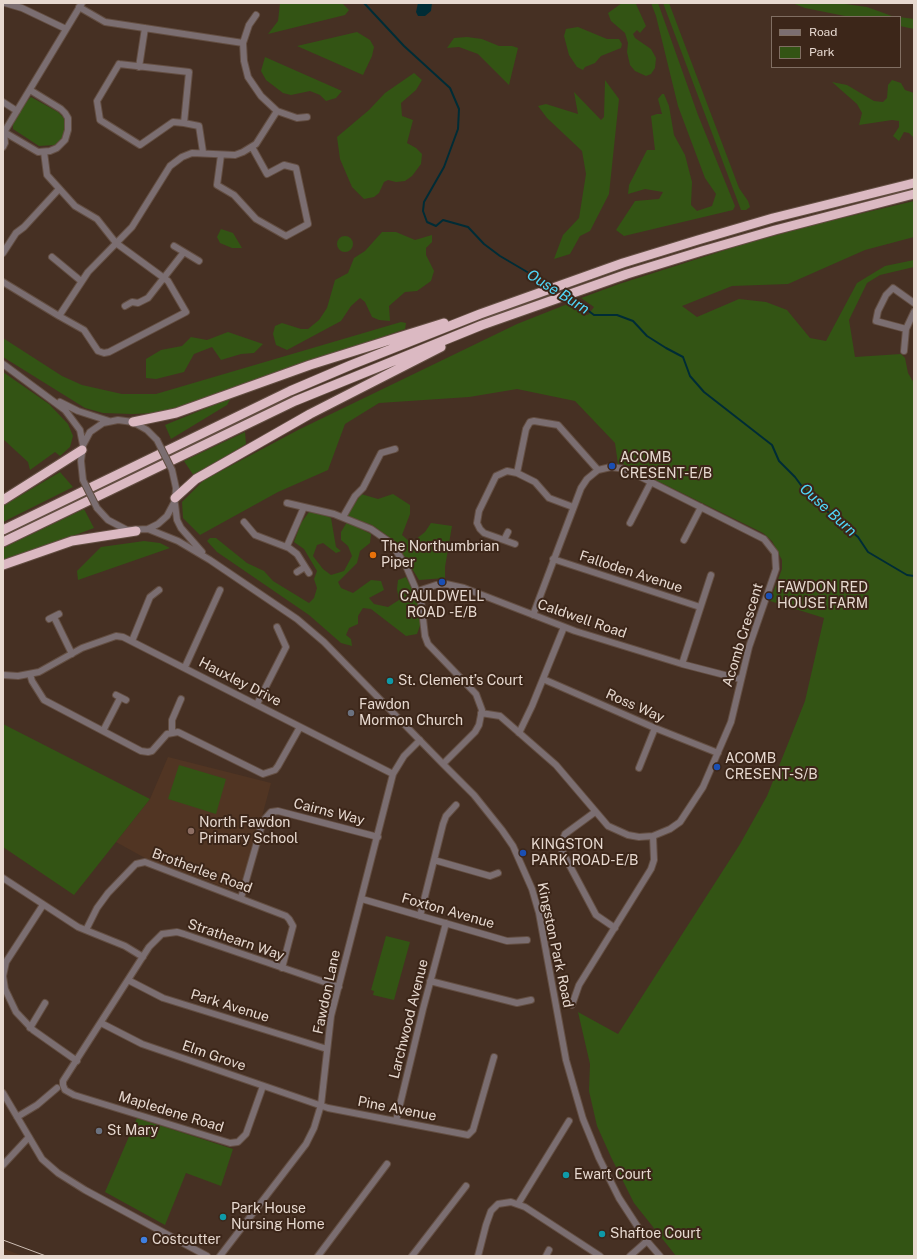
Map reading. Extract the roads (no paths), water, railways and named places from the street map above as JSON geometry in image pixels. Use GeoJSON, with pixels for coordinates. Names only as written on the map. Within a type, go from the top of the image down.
{"type":"FeatureCollection","features":[{"type":"Feature","properties":{"kind":"highway"},"geometry":{"type":"LineString","coordinates":[[3,530],[290,391],[350,365],[480,314],[550,288],[713,236],[914,183]]}},
{"type":"Feature","properties":{"kind":"highway"},"geometry":{"type":"LineString","coordinates":[[3,542],[295,401],[482,325],[562,296],[635,272],[775,230],[914,194]]}},
{"type":"Feature","properties":{"kind":"highway"},"geometry":{"type":"LineString","coordinates":[[134,422],[176,413],[365,346],[424,328],[480,314]]}},
{"type":"Feature","properties":{"kind":"highway"},"geometry":{"type":"LineString","coordinates":[[175,500],[196,480],[310,414],[482,325]]}},
{"type":"Feature","properties":{"kind":"highway"},"geometry":{"type":"LineString","coordinates":[[3,500],[82,448]]}},
{"type":"Feature","properties":{"kind":"highway"},"geometry":{"type":"LineString","coordinates":[[3,565],[72,541],[136,531]]}},
{"type":"Feature","properties":{"kind":"street"},"geometry":{"type":"LineString","coordinates":[[5,3],[23,6],[66,30]]}},
{"type":"Feature","properties":{"kind":"street"},"geometry":{"type":"LineString","coordinates":[[3,146],[5,143],[4,133],[81,5],[105,22],[243,43]]}},
{"type":"Feature","properties":{"kind":"street"},"geometry":{"type":"LineString","coordinates":[[256,15],[249,25],[243,43],[244,61],[248,77],[261,96],[277,110],[298,118],[307,117]]}},
{"type":"Feature","properties":{"kind":"street"},"geometry":{"type":"LineString","coordinates":[[139,67],[145,28]]}},
{"type":"Feature","properties":{"kind":"street"},"geometry":{"type":"LineString","coordinates":[[184,123],[189,72],[119,64],[97,102],[100,120],[140,145],[173,122],[199,126],[203,152]]}},
{"type":"Feature","properties":{"kind":"street"},"geometry":{"type":"LineString","coordinates":[[4,133],[38,152],[44,152],[57,148],[65,140],[68,130],[68,118],[62,109],[30,90]]}},
{"type":"Feature","properties":{"kind":"street"},"geometry":{"type":"LineString","coordinates":[[3,102],[17,111]]}},
{"type":"Feature","properties":{"kind":"street"},"geometry":{"type":"LineString","coordinates":[[59,316],[81,281],[132,227],[170,166],[182,157],[192,153],[203,152],[235,154],[252,147],[277,110]]}},
{"type":"Feature","properties":{"kind":"street"},"geometry":{"type":"LineString","coordinates":[[221,154],[217,185],[234,195],[256,219],[286,236],[308,224],[296,168],[284,165],[267,174],[252,147]]}},
{"type":"Feature","properties":{"kind":"street"},"geometry":{"type":"LineString","coordinates":[[3,282],[84,330],[98,351],[104,353],[109,352],[186,312],[172,286],[164,278],[116,243],[97,219],[75,206],[46,175],[44,152]]}},
{"type":"Feature","properties":{"kind":"street"},"geometry":{"type":"LineString","coordinates":[[3,253],[16,233],[24,227],[59,189]]}},
{"type":"Feature","properties":{"kind":"street"},"geometry":{"type":"LineString","coordinates":[[174,246],[199,261]]}},
{"type":"Feature","properties":{"kind":"street"},"geometry":{"type":"LineString","coordinates":[[125,306],[132,302],[138,303],[148,298],[184,252]]}},
{"type":"Feature","properties":{"kind":"street"},"geometry":{"type":"LineString","coordinates":[[52,257],[81,281]]}},
{"type":"Feature","properties":{"kind":"street"},"geometry":{"type":"LineString","coordinates":[[906,329],[876,321],[878,311],[886,295],[893,288],[914,303]]}},
{"type":"Feature","properties":{"kind":"street"},"geometry":{"type":"LineString","coordinates":[[904,351],[906,329],[914,312]]}},
{"type":"Feature","properties":{"kind":"street"},"geometry":{"type":"LineString","coordinates":[[3,364],[48,396],[65,410],[73,419],[80,430],[83,480],[97,508],[116,526],[136,531],[148,529],[163,521],[175,500],[176,488],[172,470],[157,440],[147,430],[134,422],[109,420],[78,411],[48,396]]}},
{"type":"Feature","properties":{"kind":"street"},"geometry":{"type":"LineString","coordinates":[[82,448],[90,432],[97,426],[109,420]]}},
{"type":"Feature","properties":{"kind":"street"},"geometry":{"type":"LineString","coordinates":[[517,473],[526,429],[530,422],[534,421],[558,426],[598,470],[587,479],[580,488],[533,615]]}},
{"type":"Feature","properties":{"kind":"street"},"geometry":{"type":"LineString","coordinates":[[343,517],[355,496],[363,488],[381,453],[395,448]]}},
{"type":"Feature","properties":{"kind":"street","name":"Acomb Crescent"},"geometry":{"type":"LineString","coordinates":[[481,713],[500,716],[556,765],[595,812],[608,826],[617,831],[639,837],[653,836],[670,829],[680,822],[703,787],[731,722],[740,679],[763,601],[776,569],[775,553],[764,539],[625,469],[611,467],[598,470]]}},
{"type":"Feature","properties":{"kind":"street"},"geometry":{"type":"LineString","coordinates":[[515,544],[480,529],[477,518],[496,476],[507,471],[517,473],[535,482],[549,498],[573,507]]}},
{"type":"Feature","properties":{"kind":"street"},"geometry":{"type":"LineString","coordinates":[[630,523],[651,482]]}},
{"type":"Feature","properties":{"kind":"street","name":"Kingston Park Road"},"geometry":{"type":"LineString","coordinates":[[175,500],[175,512],[181,528],[194,545],[210,560]]}},
{"type":"Feature","properties":{"kind":"street"},"geometry":{"type":"LineString","coordinates":[[287,503],[343,517],[371,529],[391,543],[406,566],[421,601],[425,636],[428,644],[432,650],[476,694],[481,713],[479,725],[475,732],[444,764]]}},
{"type":"Feature","properties":{"kind":"street"},"geometry":{"type":"LineString","coordinates":[[287,546],[304,507]]}},
{"type":"Feature","properties":{"kind":"street"},"geometry":{"type":"LineString","coordinates":[[684,540],[701,507]]}},
{"type":"Feature","properties":{"kind":"street"},"geometry":{"type":"LineString","coordinates":[[244,522],[255,535],[287,546],[297,554],[309,573]]}},
{"type":"Feature","properties":{"kind":"street","name":"Kingston Park Road"},"geometry":{"type":"LineString","coordinates":[[148,529],[178,541],[210,560],[297,619],[324,642],[444,764],[474,795],[502,830],[513,846],[525,869],[539,913],[574,1094],[592,1144],[607,1176],[647,1240],[660,1256]]}},
{"type":"Feature","properties":{"kind":"street"},"geometry":{"type":"LineString","coordinates":[[504,540],[508,532]]}},
{"type":"Feature","properties":{"kind":"street","name":"Falloden Avenue"},"geometry":{"type":"LineString","coordinates":[[553,559],[700,607]]}},
{"type":"Feature","properties":{"kind":"street"},"geometry":{"type":"LineString","coordinates":[[297,572],[305,567]]}},
{"type":"Feature","properties":{"kind":"street"},"geometry":{"type":"LineString","coordinates":[[682,664],[711,575]]}},
{"type":"Feature","properties":{"kind":"street","name":"Caldwell Road"},"geometry":{"type":"LineString","coordinates":[[418,591],[436,584],[446,584],[492,597],[564,627],[682,664],[740,679]]}},
{"type":"Feature","properties":{"kind":"street"},"geometry":{"type":"LineString","coordinates":[[132,641],[150,597],[159,590]]}},
{"type":"Feature","properties":{"kind":"street"},"geometry":{"type":"LineString","coordinates":[[184,667],[220,590]]}},
{"type":"Feature","properties":{"kind":"street"},"geometry":{"type":"LineString","coordinates":[[54,617],[72,654]]}},
{"type":"Feature","properties":{"kind":"street"},"geometry":{"type":"LineString","coordinates":[[257,704],[286,647],[276,627]]}},
{"type":"Feature","properties":{"kind":"street"},"geometry":{"type":"LineString","coordinates":[[519,733],[564,627]]}},
{"type":"Feature","properties":{"kind":"street","name":"Hauxley Drive"},"geometry":{"type":"LineString","coordinates":[[3,675],[30,674],[39,672],[72,654],[116,636],[132,641],[393,774]]}},
{"type":"Feature","properties":{"kind":"street"},"geometry":{"type":"LineString","coordinates":[[30,674],[32,681],[44,700],[141,751],[152,751],[167,734],[178,732],[263,774],[275,770],[300,726]]}},
{"type":"Feature","properties":{"kind":"street","name":"Ross Way"},"geometry":{"type":"LineString","coordinates":[[543,679],[655,728],[718,753]]}},
{"type":"Feature","properties":{"kind":"street"},"geometry":{"type":"LineString","coordinates":[[103,731],[121,698]]}},
{"type":"Feature","properties":{"kind":"street"},"geometry":{"type":"LineString","coordinates":[[172,732],[172,720],[181,699]]}},
{"type":"Feature","properties":{"kind":"street"},"geometry":{"type":"LineString","coordinates":[[638,768],[655,728]]}},
{"type":"Feature","properties":{"kind":"street","name":"Fawdon Lane"},"geometry":{"type":"LineString","coordinates":[[220,1256],[306,1144],[314,1128],[321,1105],[331,1016],[393,774],[404,756],[420,740]]}},
{"type":"Feature","properties":{"kind":"street"},"geometry":{"type":"LineString","coordinates":[[420,916],[443,824],[446,816],[456,805]]}},
{"type":"Feature","properties":{"kind":"street","name":"Cairns Way"},"geometry":{"type":"LineString","coordinates":[[241,898],[263,821],[270,812],[278,811],[378,837]]}},
{"type":"Feature","properties":{"kind":"street"},"geometry":{"type":"LineString","coordinates":[[595,812],[565,834],[560,844],[562,851],[596,915],[615,928]]}},
{"type":"Feature","properties":{"kind":"street"},"geometry":{"type":"LineString","coordinates":[[572,1005],[579,985],[615,928],[654,860],[653,836]]}},
{"type":"Feature","properties":{"kind":"street"},"geometry":{"type":"LineString","coordinates":[[434,860],[490,876],[498,873]]}},
{"type":"Feature","properties":{"kind":"street","name":"Brotherlee Road"},"geometry":{"type":"LineString","coordinates":[[86,930],[102,900],[132,868],[140,862],[149,863],[281,913],[292,922],[292,931],[282,968]]}},
{"type":"Feature","properties":{"kind":"street"},"geometry":{"type":"LineString","coordinates":[[3,878],[43,905],[86,930],[125,946],[143,957]]}},
{"type":"Feature","properties":{"kind":"street","name":"Foxton Avenue"},"geometry":{"type":"LineString","coordinates":[[362,899],[507,941],[527,940]]}},
{"type":"Feature","properties":{"kind":"street"},"geometry":{"type":"LineString","coordinates":[[43,905],[9,956],[3,976],[7,996],[16,1012],[30,1028],[76,1061]]}},
{"type":"Feature","properties":{"kind":"street","name":"Larchwood Avenue"},"geometry":{"type":"LineString","coordinates":[[396,1121],[430,981],[446,923]]}},
{"type":"Feature","properties":{"kind":"street","name":"Strathearn Way"},"geometry":{"type":"LineString","coordinates":[[17,1117],[37,1105],[60,1087],[157,937],[169,932],[177,932],[339,987]]}},
{"type":"Feature","properties":{"kind":"street","name":"Park Avenue"},"geometry":{"type":"LineString","coordinates":[[128,980],[163,998],[327,1049]]}},
{"type":"Feature","properties":{"kind":"street"},"geometry":{"type":"LineString","coordinates":[[430,981],[517,1003],[531,1000]]}},
{"type":"Feature","properties":{"kind":"street"},"geometry":{"type":"LineString","coordinates":[[30,1028],[45,1003]]}},
{"type":"Feature","properties":{"kind":"street","name":"Elm Grove"},"geometry":{"type":"LineString","coordinates":[[101,1023],[142,1044],[321,1105]]}},
{"type":"Feature","properties":{"kind":"street","name":"Pine Avenue"},"geometry":{"type":"LineString","coordinates":[[321,1105],[328,1108],[468,1135],[473,1130],[494,1057]]}},
{"type":"Feature","properties":{"kind":"street","name":"Mapledene Road"},"geometry":{"type":"LineString","coordinates":[[60,1087],[74,1095],[230,1143],[238,1142],[246,1134],[263,1086]]}},
{"type":"Feature","properties":{"kind":"street"},"geometry":{"type":"LineString","coordinates":[[3,1093],[42,1159],[58,1174],[207,1256]]}},
{"type":"Feature","properties":{"kind":"street"},"geometry":{"type":"LineString","coordinates":[[518,1204],[570,1120]]}},
{"type":"Feature","properties":{"kind":"street"},"geometry":{"type":"LineString","coordinates":[[3,1165],[29,1137]]}},
{"type":"Feature","properties":{"kind":"street"},"geometry":{"type":"LineString","coordinates":[[318,1256],[387,1164]]}},
{"type":"Feature","properties":{"kind":"street"},"geometry":{"type":"LineString","coordinates":[[412,1256],[466,1186]]}},
{"type":"Feature","properties":{"kind":"street"},"geometry":{"type":"LineString","coordinates":[[478,1256],[491,1211],[498,1204],[504,1202],[518,1204],[600,1256]]}},
{"type":"Feature","properties":{"kind":"street"},"geometry":{"type":"LineString","coordinates":[[630,1256],[647,1240]]}},
{"type":"Feature","properties":{"kind":"street"},"geometry":{"type":"LineString","coordinates":[[546,1256],[549,1250]]}},
{"type":"Feature","properties":{"kind":"water"},"geometry":{"type":"Polygon","coordinates":[[[418,3],[432,3],[431,11],[425,16],[418,16],[416,12],[418,3]]]}},
{"type":"Feature","properties":{"kind":"waterway","name":"Ouse Burn"},"geometry":{"type":"LineString","coordinates":[[364,3],[404,46],[450,88],[459,109],[458,129],[444,167],[424,202],[423,211],[427,222],[436,226],[443,220],[468,227],[484,244],[500,256],[551,286]]}},
{"type":"Feature","properties":{"kind":"waterway","name":"Ouse Burn"},"geometry":{"type":"LineString","coordinates":[[570,297],[594,315],[617,315],[633,321],[647,336],[683,357],[690,376],[704,392],[772,445],[779,461],[795,477],[809,496],[858,537],[868,552],[907,575],[914,576]]}},
{"type":"Feature","properties":{"kind":"tram line"},"geometry":{"type":"LineString","coordinates":[[3,1240],[46,1256]]}},
{"type":"Feature","properties":{"kind":"place","name":"ACOMB CRESENT-E/B"},"geometry":{"type":"Point","coordinates":[612,466]}},
{"type":"Feature","properties":{"kind":"place","name":"The Northumbrian Piper"},"geometry":{"type":"Point","coordinates":[373,555]}},
{"type":"Feature","properties":{"kind":"place","name":"CAULDWELL ROAD -E/B"},"geometry":{"type":"Point","coordinates":[442,582]}},
{"type":"Feature","properties":{"kind":"place","name":"FAWDON RED HOUSE FARM"},"geometry":{"type":"Point","coordinates":[769,596]}},
{"type":"Feature","properties":{"kind":"place","name":"St. Clement’s Court"},"geometry":{"type":"Point","coordinates":[390,681]}},
{"type":"Feature","properties":{"kind":"place","name":"Fawdon Mormon Church"},"geometry":{"type":"Point","coordinates":[351,713]}},
{"type":"Feature","properties":{"kind":"place","name":"ACOMB CRESENT-S/B"},"geometry":{"type":"Point","coordinates":[717,767]}},
{"type":"Feature","properties":{"kind":"place","name":"North Fawdon Primary School"},"geometry":{"type":"Point","coordinates":[191,831]}},
{"type":"Feature","properties":{"kind":"place","name":"KINGSTON PARK ROAD-E/B"},"geometry":{"type":"Point","coordinates":[523,853]}},
{"type":"Feature","properties":{"kind":"place","name":"St Mary"},"geometry":{"type":"Point","coordinates":[99,1131]}},
{"type":"Feature","properties":{"kind":"place","name":"Ewart Court"},"geometry":{"type":"Point","coordinates":[566,1175]}},
{"type":"Feature","properties":{"kind":"place","name":"Park House Nursing Home"},"geometry":{"type":"Point","coordinates":[223,1217]}},
{"type":"Feature","properties":{"kind":"place","name":"Shaftoe Court"},"geometry":{"type":"Point","coordinates":[602,1234]}},
{"type":"Feature","properties":{"kind":"place","name":"Costcutter"},"geometry":{"type":"Point","coordinates":[144,1240]}}]}
